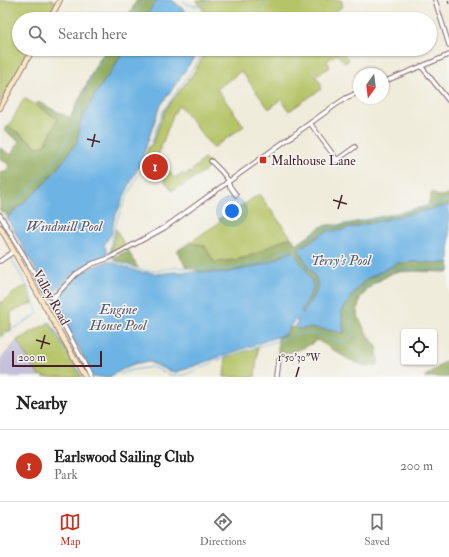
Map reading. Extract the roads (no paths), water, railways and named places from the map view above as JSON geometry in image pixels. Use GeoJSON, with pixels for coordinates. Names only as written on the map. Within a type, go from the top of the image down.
{"type":"FeatureCollection","features":[{"type":"Feature","properties":{"kind":"street"},"geometry":{"type":"LineString","coordinates":[[54,12],[60,0]]}},
{"type":"Feature","properties":{"kind":"street"},"geometry":{"type":"LineString","coordinates":[[435,0],[449,45]]}},
{"type":"Feature","properties":{"kind":"street"},"geometry":{"type":"LineString","coordinates":[[389,79],[449,54]]}},
{"type":"Feature","properties":{"kind":"street"},"geometry":{"type":"LineString","coordinates":[[0,108],[29,56]]}},
{"type":"Feature","properties":{"kind":"street"},"geometry":{"type":"LineString","coordinates":[[420,66],[449,101]]}},
{"type":"Feature","properties":{"kind":"street"},"geometry":{"type":"LineString","coordinates":[[90,377],[53,306],[52,301],[56,295],[76,274],[92,264],[111,257],[164,228],[310,123],[353,95]]}},
{"type":"Feature","properties":{"kind":"street"},"geometry":{"type":"LineString","coordinates":[[310,123],[338,160]]}},
{"type":"Feature","properties":{"kind":"street"},"geometry":{"type":"LineString","coordinates":[[334,162],[355,147]]}},
{"type":"Feature","properties":{"kind":"street"},"geometry":{"type":"LineString","coordinates":[[211,162],[221,171],[236,195]]}},
{"type":"Feature","properties":{"kind":"street"},"geometry":{"type":"LineString","coordinates":[[0,215],[47,295],[50,297],[56,295]]}},
{"type":"Feature","properties":{"kind":"street","name":"Valley Road"},"geometry":{"type":"LineString","coordinates":[[0,227],[84,377]]}},
{"type":"Feature","properties":{"kind":"street"},"geometry":{"type":"LineString","coordinates":[[0,261],[13,252]]}},
{"type":"Feature","properties":{"kind":"street"},"geometry":{"type":"LineString","coordinates":[[277,377],[279,360]]}},
{"type":"Feature","properties":{"kind":"water"},"geometry":{"type":"Polygon","coordinates":[[[157,0],[172,0],[187,12],[149,12],[157,0]]]}},
{"type":"Feature","properties":{"kind":"water","name":"Windmill Pool"},"geometry":{"type":"Polygon","coordinates":[[[120,56],[195,56],[159,108],[143,156],[144,158],[133,177],[114,219],[111,234],[104,245],[108,254],[107,257],[89,263],[73,274],[51,295],[7,218],[42,186],[77,142],[80,123],[96,93],[120,56]]]}},
{"type":"Feature","properties":{"kind":"water","name":"Engine House Pool"},"geometry":{"type":"Polygon","coordinates":[[[449,205],[449,263],[398,263],[365,280],[352,295],[342,312],[344,333],[314,328],[297,329],[295,327],[298,321],[296,320],[285,334],[176,372],[169,371],[149,362],[137,363],[129,366],[109,377],[92,377],[86,362],[55,303],[68,284],[79,274],[108,261],[140,272],[158,274],[175,272],[226,273],[268,263],[293,251],[307,271],[314,287],[301,312],[303,313],[318,288],[316,279],[298,249],[327,231],[340,230],[449,205]]]}},
{"type":"Feature","properties":{"kind":"waterway"},"geometry":{"type":"LineString","coordinates":[[136,12],[144,0]]}},
{"type":"Feature","properties":{"kind":"waterway"},"geometry":{"type":"LineString","coordinates":[[183,0],[188,5],[201,6],[208,0]]}},
{"type":"Feature","properties":{"kind":"waterway"},"geometry":{"type":"LineString","coordinates":[[257,12],[266,0]]}},
{"type":"Feature","properties":{"kind":"waterway"},"geometry":{"type":"LineString","coordinates":[[6,211],[40,178],[62,150],[70,134],[88,83],[105,56]]}},
{"type":"Feature","properties":{"kind":"waterway"},"geometry":{"type":"LineString","coordinates":[[151,144],[162,113],[201,56]]}},
{"type":"Feature","properties":{"kind":"waterway"},"geometry":{"type":"LineString","coordinates":[[111,255],[113,233],[121,209],[143,166]]}},
{"type":"Feature","properties":{"kind":"waterway"},"geometry":{"type":"LineString","coordinates":[[112,258],[114,261],[146,271],[156,271],[177,267],[194,269],[212,268],[224,270],[268,260],[282,251],[290,249],[324,228],[385,216],[449,200]]}},
{"type":"Feature","properties":{"kind":"waterway"},"geometry":{"type":"LineString","coordinates":[[1,221],[6,234]]}},
{"type":"Feature","properties":{"kind":"waterway"},"geometry":{"type":"LineString","coordinates":[[0,337],[38,314],[27,286],[11,258]]}},
{"type":"Feature","properties":{"kind":"waterway"},"geometry":{"type":"LineString","coordinates":[[120,374],[132,370],[152,367],[170,375],[184,375],[226,357],[299,334],[311,333],[346,343],[352,336],[351,311],[353,301],[362,290],[385,272],[398,269],[449,269]]}},
{"type":"Feature","properties":{"kind":"waterway"},"geometry":{"type":"LineString","coordinates":[[50,324],[81,377]]}},
{"type":"Feature","properties":{"kind":"railway"},"geometry":{"type":"LineString","coordinates":[[448,0],[449,4]]}},
{"type":"Feature","properties":{"kind":"place","name":"Malthouse Lane"},"geometry":{"type":"Point","coordinates":[263,160]}},
{"type":"Feature","properties":{"kind":"place","name":"Earlswood Sailing Club"},"geometry":{"type":"Point","coordinates":[155,167]}},
{"type":"Feature","properties":{"kind":"water label","name":"Terry's Pool"},"geometry":{"type":"Point","coordinates":[341,260]}}]}
